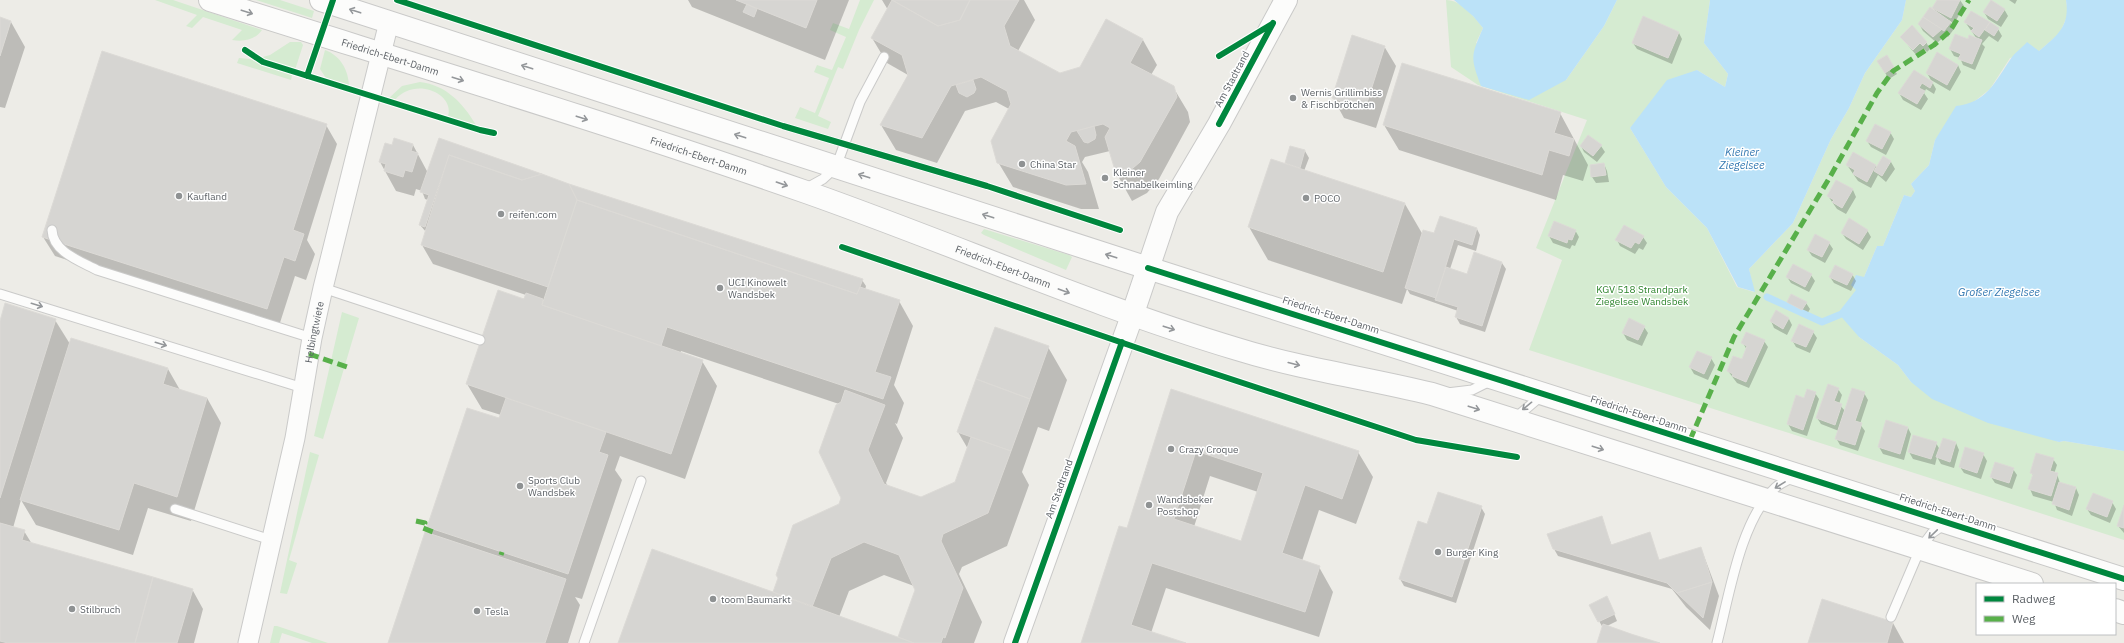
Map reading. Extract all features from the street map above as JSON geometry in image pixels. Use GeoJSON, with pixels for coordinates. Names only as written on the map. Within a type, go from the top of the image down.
{"type":"FeatureCollection","features":[{"type":"Feature","properties":{"kind":"main road","name":"Friedrich-Ebert-Damm"},"geometry":{"type":"LineString","coordinates":[[210,0],[646,138],[802,191],[892,223],[1054,288],[1132,316],[1241,351],[1308,368],[1390,383],[1432,394],[2029,583]]}},
{"type":"Feature","properties":{"kind":"main road","name":"Friedrich-Ebert-Damm"},"geometry":{"type":"LineString","coordinates":[[321,0],[1148,268],[2124,579]]}},
{"type":"Feature","properties":{"kind":"main road","name":"Am Stadtrand"},"geometry":{"type":"LineString","coordinates":[[1015,643],[1132,316],[1167,212],[1219,124],[1286,0]]}},
{"type":"Feature","properties":{"kind":"street","name":"Helbingtwiete"},"geometry":{"type":"LineString","coordinates":[[248,643],[295,438],[312,338],[323,288],[389,22]]}},
{"type":"Feature","properties":{"kind":"lane"},"geometry":{"type":"LineString","coordinates":[[802,191],[823,179],[836,167],[860,102],[884,57]]}},
{"type":"Feature","properties":{"kind":"lane"},"geometry":{"type":"LineString","coordinates":[[52,230],[52,236],[57,245],[69,254],[97,270],[312,338]]}},
{"type":"Feature","properties":{"kind":"lane"},"geometry":{"type":"LineString","coordinates":[[323,288],[480,340]]}},
{"type":"Feature","properties":{"kind":"lane"},"geometry":{"type":"LineString","coordinates":[[0,294],[303,388]]}},
{"type":"Feature","properties":{"kind":"lane"},"geometry":{"type":"LineString","coordinates":[[1432,394],[1472,390],[1495,378]]}},
{"type":"Feature","properties":{"kind":"lane"},"geometry":{"type":"LineString","coordinates":[[1512,420],[1544,394]]}},
{"type":"Feature","properties":{"kind":"lane"},"geometry":{"type":"LineString","coordinates":[[1717,643],[1746,533],[1764,500],[1776,486],[1799,475]]}},
{"type":"Feature","properties":{"kind":"lane"},"geometry":{"type":"LineString","coordinates":[[584,643],[641,481]]}},
{"type":"Feature","properties":{"kind":"lane"},"geometry":{"type":"LineString","coordinates":[[176,510],[271,540]]}},
{"type":"Feature","properties":{"kind":"lane"},"geometry":{"type":"LineString","coordinates":[[1891,618],[1920,549],[1932,533],[1948,522]]}},
{"type":"Feature","properties":{"kind":"green space"},"geometry":{"type":"Polygon","coordinates":[[[155,0],[173,0],[262,30],[249,40],[232,40],[242,30],[203,17],[192,28],[186,26],[197,15],[155,0]]]}},
{"type":"Feature","properties":{"kind":"green space"},"geometry":{"type":"Polygon","coordinates":[[[256,0],[280,0],[314,11],[312,18],[256,0]]]}},
{"type":"Feature","properties":{"kind":"green space"},"geometry":{"type":"Polygon","coordinates":[[[860,0],[874,0],[859,30],[843,69],[838,67],[818,116],[831,122],[828,129],[795,118],[800,107],[815,113],[829,78],[814,72],[817,65],[832,70],[846,37],[830,30],[833,23],[849,29],[860,0]]]}},
{"type":"Feature","properties":{"kind":"green space","name":"KGV 518 Strandpark Ziegelsee Wandsbek"},"geometry":{"type":"Polygon","coordinates":[[[1446,0],[1462,6],[1483,28],[1476,43],[1566,80],[1604,26],[1617,0],[1710,0],[1704,43],[1728,74],[1725,87],[1697,70],[1630,128],[1666,187],[1707,228],[1737,287],[1754,292],[1749,269],[1793,223],[1831,139],[1849,108],[1865,73],[1902,20],[1906,0],[2066,0],[2068,14],[2060,33],[2039,51],[2010,58],[1990,89],[1970,105],[1935,140],[1929,165],[1911,184],[1915,191],[1911,197],[1904,195],[1883,246],[1877,246],[1864,277],[1856,290],[1859,337],[1898,365],[1911,382],[2059,442],[2064,441],[2124,451],[2124,540],[1529,350],[1562,260],[1536,248],[1587,120],[1478,85],[1451,67],[1446,0]]]}},
{"type":"Feature","properties":{"kind":"green space"},"geometry":{"type":"Polygon","coordinates":[[[290,42],[301,42],[303,45],[295,70],[259,58],[270,55],[290,42]]]}},
{"type":"Feature","properties":{"kind":"green space"},"geometry":{"type":"Polygon","coordinates":[[[325,50],[335,56],[343,64],[349,85],[326,78],[320,69],[325,50]]]}},
{"type":"Feature","properties":{"kind":"green space"},"geometry":{"type":"Polygon","coordinates":[[[239,58],[250,59],[292,75],[291,80],[237,63],[239,58]]]}},
{"type":"Feature","properties":{"kind":"green space"},"geometry":{"type":"Polygon","coordinates":[[[420,82],[438,87],[453,96],[465,109],[476,125],[448,116],[449,108],[445,101],[440,95],[432,91],[413,89],[403,93],[395,100],[389,98],[402,86],[420,82]]]}},
{"type":"Feature","properties":{"kind":"green space"},"geometry":{"type":"Polygon","coordinates":[[[984,229],[1072,257],[1066,270],[984,235],[981,233],[984,229]]]}},
{"type":"Feature","properties":{"kind":"green space"},"geometry":{"type":"Polygon","coordinates":[[[342,312],[359,318],[323,439],[314,436],[342,312]]]}},
{"type":"Feature","properties":{"kind":"green space"},"geometry":{"type":"Polygon","coordinates":[[[310,452],[319,455],[289,560],[297,563],[287,594],[280,593],[310,452]]]}},
{"type":"Feature","properties":{"kind":"green space"},"geometry":{"type":"Polygon","coordinates":[[[274,626],[328,643],[312,643],[282,633],[279,643],[270,643],[274,626]]]}},
{"type":"Feature","properties":{"kind":"water"},"geometry":{"type":"Polygon","coordinates":[[[1454,0],[1617,0],[1604,26],[1566,80],[1529,100],[1481,86],[1475,69],[1473,57],[1483,28],[1473,16],[1454,0]]]}},
{"type":"Feature","properties":{"kind":"water","name":"Kleiner Ziegelsee"},"geometry":{"type":"Polygon","coordinates":[[[1710,0],[1906,0],[1902,20],[1865,73],[1849,108],[1831,139],[1793,223],[1749,269],[1755,292],[1738,287],[1707,228],[1666,187],[1630,128],[1667,80],[1697,70],[1725,87],[1728,74],[1704,43],[1710,0]]]}},
{"type":"Feature","properties":{"kind":"water","name":"Großer Ziegelsee"},"geometry":{"type":"Polygon","coordinates":[[[2066,0],[2124,0],[2124,451],[2064,441],[2059,442],[1988,423],[1932,399],[1911,382],[1898,365],[1859,337],[1838,313],[1856,290],[1851,285],[1856,275],[1864,277],[1877,246],[1883,246],[1904,195],[1911,197],[1915,191],[1911,184],[1929,165],[1935,140],[1956,106],[1975,101],[1989,90],[2014,55],[2027,42],[2039,51],[2052,40],[2057,35],[2064,23],[2067,9],[2066,0]]]}},
{"type":"Feature","properties":{"kind":"building"},"geometry":{"type":"Polygon","coordinates":[[[736,0],[817,0],[806,28],[736,0]]]}},
{"type":"Feature","properties":{"kind":"building"},"geometry":{"type":"Polygon","coordinates":[[[892,0],[938,26],[960,20],[970,0],[1019,0],[1004,26],[1010,46],[1060,73],[1080,67],[1106,19],[1143,39],[1130,63],[1174,86],[1177,97],[1140,162],[1133,168],[1117,177],[1105,137],[1110,128],[1103,124],[1071,132],[1066,141],[1075,146],[1086,184],[1066,185],[997,163],[991,141],[1011,104],[1007,91],[981,77],[951,86],[922,138],[880,125],[908,75],[902,55],[871,38],[892,0]]]}},
{"type":"Feature","properties":{"kind":"building"},"geometry":{"type":"Polygon","coordinates":[[[892,0],[970,0],[960,20],[938,26],[892,0]]]}},
{"type":"Feature","properties":{"kind":"building"},"geometry":{"type":"Polygon","coordinates":[[[1937,0],[1960,0],[1951,18],[1932,8],[1937,0]]]}},
{"type":"Feature","properties":{"kind":"building"},"geometry":{"type":"Polygon","coordinates":[[[1991,0],[2005,9],[1997,21],[1983,12],[1991,0]]]}},
{"type":"Feature","properties":{"kind":"building"},"geometry":{"type":"Polygon","coordinates":[[[747,4],[757,9],[754,17],[743,12],[747,4]]]}},
{"type":"Feature","properties":{"kind":"building"},"geometry":{"type":"Polygon","coordinates":[[[1930,7],[1951,22],[1944,31],[1923,17],[1930,7]]]}},
{"type":"Feature","properties":{"kind":"building"},"geometry":{"type":"Polygon","coordinates":[[[1971,11],[1990,22],[1979,37],[1971,31],[1974,28],[1964,22],[1971,11]]]}},
{"type":"Feature","properties":{"kind":"building"},"geometry":{"type":"Polygon","coordinates":[[[1643,16],[1679,32],[1668,58],[1632,43],[1643,16]]]}},
{"type":"Feature","properties":{"kind":"building"},"geometry":{"type":"Polygon","coordinates":[[[0,17],[11,21],[0,56],[0,17]]]}},
{"type":"Feature","properties":{"kind":"building"},"geometry":{"type":"Polygon","coordinates":[[[1923,17],[1942,29],[1933,37],[1918,24],[1923,17]]]}},
{"type":"Feature","properties":{"kind":"building"},"geometry":{"type":"Polygon","coordinates":[[[1990,22],[1999,28],[1994,36],[1985,30],[1990,22]]]}},
{"type":"Feature","properties":{"kind":"building"},"geometry":{"type":"Polygon","coordinates":[[[1912,25],[1927,42],[1923,46],[1920,43],[1913,50],[1900,37],[1912,25]]]}},
{"type":"Feature","properties":{"kind":"building"},"geometry":{"type":"Polygon","coordinates":[[[1955,34],[1968,39],[1969,35],[1982,40],[1972,64],[1958,59],[1961,54],[1949,49],[1955,34]]]}},
{"type":"Feature","properties":{"kind":"building"},"geometry":{"type":"Polygon","coordinates":[[[1352,35],[1385,46],[1365,109],[1332,98],[1352,35]]]}},
{"type":"Feature","properties":{"kind":"building","name":"Kaufland"},"geometry":{"type":"Polygon","coordinates":[[[102,51],[327,124],[293,230],[304,234],[295,261],[284,257],[267,309],[42,237],[102,51]]]}},
{"type":"Feature","properties":{"kind":"building"},"geometry":{"type":"Polygon","coordinates":[[[1937,52],[1958,65],[1947,85],[1926,73],[1937,52]]]}},
{"type":"Feature","properties":{"kind":"building"},"geometry":{"type":"Polygon","coordinates":[[[1887,55],[1894,67],[1885,73],[1877,61],[1887,55]]]}},
{"type":"Feature","properties":{"kind":"building"},"geometry":{"type":"Polygon","coordinates":[[[1402,63],[1561,112],[1554,133],[1574,139],[1569,156],[1549,150],[1542,175],[1383,125],[1402,63]]]}},
{"type":"Feature","properties":{"kind":"building"},"geometry":{"type":"Polygon","coordinates":[[[1914,70],[1933,82],[1930,88],[1922,83],[1919,88],[1925,91],[1917,104],[1898,93],[1914,70]]]}},
{"type":"Feature","properties":{"kind":"building"},"geometry":{"type":"Polygon","coordinates":[[[973,80],[976,89],[974,93],[967,97],[959,93],[956,85],[973,80]]]}},
{"type":"Feature","properties":{"kind":"building"},"geometry":{"type":"Polygon","coordinates":[[[1875,124],[1891,132],[1882,149],[1866,141],[1875,124]]]}},
{"type":"Feature","properties":{"kind":"building"},"geometry":{"type":"Polygon","coordinates":[[[1094,126],[1096,135],[1095,139],[1088,143],[1084,142],[1077,131],[1094,126]]]}},
{"type":"Feature","properties":{"kind":"building"},"geometry":{"type":"Polygon","coordinates":[[[1588,135],[1602,145],[1593,156],[1580,146],[1588,135]]]}},
{"type":"Feature","properties":{"kind":"building"},"geometry":{"type":"Polygon","coordinates":[[[394,138],[413,144],[411,151],[418,153],[412,172],[405,170],[403,177],[384,171],[386,164],[379,162],[385,143],[392,145],[394,138]]]}},
{"type":"Feature","properties":{"kind":"building"},"geometry":{"type":"Polygon","coordinates":[[[439,138],[542,174],[522,180],[449,155],[425,227],[419,225],[429,195],[420,192],[439,138]]]}},
{"type":"Feature","properties":{"kind":"building"},"geometry":{"type":"Polygon","coordinates":[[[1290,146],[1305,150],[1300,168],[1285,163],[1290,146]]]}},
{"type":"Feature","properties":{"kind":"building"},"geometry":{"type":"Polygon","coordinates":[[[1853,152],[1876,165],[1867,182],[1853,174],[1855,170],[1846,165],[1853,152]]]}},
{"type":"Feature","properties":{"kind":"building","name":"reifen.com"},"geometry":{"type":"Polygon","coordinates":[[[449,155],[522,180],[542,174],[569,184],[577,200],[548,287],[421,245],[449,155]]]}},
{"type":"Feature","properties":{"kind":"building"},"geometry":{"type":"Polygon","coordinates":[[[1883,156],[1891,161],[1882,176],[1874,171],[1883,156]]]}},
{"type":"Feature","properties":{"kind":"building"},"geometry":{"type":"Polygon","coordinates":[[[1271,159],[1405,203],[1383,272],[1248,227],[1271,159]]]}},
{"type":"Feature","properties":{"kind":"building"},"geometry":{"type":"Polygon","coordinates":[[[1604,163],[1606,175],[1591,177],[1590,165],[1604,163]]]}},
{"type":"Feature","properties":{"kind":"building"},"geometry":{"type":"Polygon","coordinates":[[[1836,180],[1853,189],[1842,208],[1832,202],[1834,200],[1827,196],[1836,180]]]}},
{"type":"Feature","properties":{"kind":"building"},"geometry":{"type":"Polygon","coordinates":[[[569,184],[863,279],[857,294],[577,200],[569,184]]]}},
{"type":"Feature","properties":{"kind":"building"},"geometry":{"type":"Polygon","coordinates":[[[577,200],[857,294],[860,287],[900,300],[875,372],[891,377],[883,399],[667,327],[661,346],[542,305],[577,200]]]}},
{"type":"Feature","properties":{"kind":"building"},"geometry":{"type":"Polygon","coordinates":[[[1440,216],[1477,228],[1472,245],[1454,239],[1436,298],[1405,288],[1423,230],[1434,233],[1440,216]]]}},
{"type":"Feature","properties":{"kind":"building"},"geometry":{"type":"Polygon","coordinates":[[[1849,218],[1868,230],[1859,244],[1841,233],[1849,218]]]}},
{"type":"Feature","properties":{"kind":"building"},"geometry":{"type":"Polygon","coordinates":[[[1554,221],[1576,230],[1572,240],[1568,239],[1567,243],[1548,236],[1554,221]]]}},
{"type":"Feature","properties":{"kind":"building"},"geometry":{"type":"Polygon","coordinates":[[[1624,225],[1644,236],[1639,244],[1635,242],[1631,248],[1615,240],[1624,225]]]}},
{"type":"Feature","properties":{"kind":"building"},"geometry":{"type":"Polygon","coordinates":[[[1815,234],[1830,242],[1822,257],[1807,250],[1815,234]]]}},
{"type":"Feature","properties":{"kind":"building"},"geometry":{"type":"Polygon","coordinates":[[[1474,252],[1502,262],[1482,326],[1455,317],[1458,307],[1435,300],[1446,267],[1467,274],[1474,252]]]}},
{"type":"Feature","properties":{"kind":"building"},"geometry":{"type":"Polygon","coordinates":[[[1793,264],[1812,274],[1805,287],[1786,277],[1793,264]]]}},
{"type":"Feature","properties":{"kind":"building"},"geometry":{"type":"Polygon","coordinates":[[[1835,265],[1853,274],[1847,285],[1829,277],[1835,265]]]}},
{"type":"Feature","properties":{"kind":"building"},"geometry":{"type":"Polygon","coordinates":[[[498,290],[524,299],[526,293],[543,299],[542,305],[703,360],[671,454],[466,384],[498,290]]]}},
{"type":"Feature","properties":{"kind":"building"},"geometry":{"type":"Polygon","coordinates":[[[1791,294],[1807,302],[1802,310],[1787,302],[1791,294]]]}},
{"type":"Feature","properties":{"kind":"building"},"geometry":{"type":"Polygon","coordinates":[[[5,303],[56,319],[0,498],[0,321],[5,303]]]}},
{"type":"Feature","properties":{"kind":"building"},"geometry":{"type":"Polygon","coordinates":[[[1776,310],[1789,318],[1783,329],[1770,321],[1776,310]]]}},
{"type":"Feature","properties":{"kind":"building"},"geometry":{"type":"Polygon","coordinates":[[[1629,318],[1645,326],[1638,340],[1622,333],[1629,318]]]}},
{"type":"Feature","properties":{"kind":"building"},"geometry":{"type":"Polygon","coordinates":[[[1799,324],[1814,331],[1806,347],[1791,341],[1799,324]]]}},
{"type":"Feature","properties":{"kind":"building"},"geometry":{"type":"Polygon","coordinates":[[[995,327],[1049,346],[1030,399],[976,379],[995,327]]]}},
{"type":"Feature","properties":{"kind":"building"},"geometry":{"type":"Polygon","coordinates":[[[1746,332],[1765,340],[1746,382],[1732,376],[1733,374],[1727,371],[1733,356],[1742,359],[1747,346],[1741,343],[1746,332]]]}},
{"type":"Feature","properties":{"kind":"building"},"geometry":{"type":"Polygon","coordinates":[[[71,338],[168,368],[163,384],[207,398],[177,497],[134,483],[119,530],[20,500],[71,338]]]}},
{"type":"Feature","properties":{"kind":"building"},"geometry":{"type":"Polygon","coordinates":[[[1697,351],[1712,357],[1704,374],[1689,367],[1697,351]]]}},
{"type":"Feature","properties":{"kind":"building"},"geometry":{"type":"Polygon","coordinates":[[[976,379],[1030,399],[1011,451],[957,432],[976,379]]]}},
{"type":"Feature","properties":{"kind":"building"},"geometry":{"type":"Polygon","coordinates":[[[1828,384],[1839,388],[1834,401],[1842,404],[1835,425],[1816,418],[1828,384]]]}},
{"type":"Feature","properties":{"kind":"building"},"geometry":{"type":"Polygon","coordinates":[[[1852,388],[1865,392],[1855,421],[1862,423],[1855,445],[1835,439],[1852,388]]]}},
{"type":"Feature","properties":{"kind":"building"},"geometry":{"type":"Polygon","coordinates":[[[1171,389],[1359,451],[1342,499],[1305,485],[1282,553],[1320,566],[1305,612],[1152,563],[1131,625],[1186,643],[1081,643],[1119,526],[1127,528],[1171,389]],[[1196,451],[1174,519],[1241,541],[1263,473],[1196,451]]]}},
{"type":"Feature","properties":{"kind":"building"},"geometry":{"type":"Polygon","coordinates":[[[1807,389],[1816,392],[1803,430],[1787,424],[1796,395],[1804,398],[1807,389]]]}},
{"type":"Feature","properties":{"kind":"building"},"geometry":{"type":"Polygon","coordinates":[[[845,390],[885,405],[868,450],[884,484],[921,497],[955,482],[971,437],[1011,451],[988,513],[943,534],[941,541],[963,588],[945,638],[943,637],[941,643],[914,643],[898,637],[915,590],[899,555],[864,542],[831,558],[812,607],[773,592],[778,578],[776,575],[793,525],[839,504],[841,498],[819,452],[836,405],[841,402],[845,390]]]}},
{"type":"Feature","properties":{"kind":"building"},"geometry":{"type":"Polygon","coordinates":[[[506,398],[606,432],[599,452],[608,455],[568,574],[427,527],[467,408],[499,418],[506,398]]]}},
{"type":"Feature","properties":{"kind":"building"},"geometry":{"type":"Polygon","coordinates":[[[1886,420],[1908,427],[1900,454],[1878,447],[1886,420]]]}},
{"type":"Feature","properties":{"kind":"building"},"geometry":{"type":"Polygon","coordinates":[[[1913,435],[1937,442],[1931,459],[1908,452],[1913,435]]]}},
{"type":"Feature","properties":{"kind":"building"},"geometry":{"type":"Polygon","coordinates":[[[1943,438],[1956,442],[1950,462],[1936,457],[1943,438]]]}},
{"type":"Feature","properties":{"kind":"building"},"geometry":{"type":"Polygon","coordinates":[[[1965,447],[1984,453],[1977,473],[1959,467],[1965,447]]]}},
{"type":"Feature","properties":{"kind":"building"},"geometry":{"type":"Polygon","coordinates":[[[2036,453],[2054,458],[2050,471],[2058,473],[2051,496],[2028,489],[2033,474],[2030,473],[2036,453]]]}},
{"type":"Feature","properties":{"kind":"building"},"geometry":{"type":"Polygon","coordinates":[[[1995,462],[2014,468],[2009,483],[1990,477],[1995,462]]]}},
{"type":"Feature","properties":{"kind":"building"},"geometry":{"type":"Polygon","coordinates":[[[2059,482],[2076,487],[2069,510],[2052,504],[2059,482]]]}},
{"type":"Feature","properties":{"kind":"building","name":"Burger King"},"geometry":{"type":"Polygon","coordinates":[[[1438,492],[1482,506],[1452,597],[1399,579],[1418,521],[1427,524],[1438,492]]]}},
{"type":"Feature","properties":{"kind":"building"},"geometry":{"type":"Polygon","coordinates":[[[2093,493],[2113,501],[2107,517],[2086,509],[2093,493]]]}},
{"type":"Feature","properties":{"kind":"building"},"geometry":{"type":"Polygon","coordinates":[[[2124,505],[2124,528],[2117,526],[2124,505]]]}},
{"type":"Feature","properties":{"kind":"building"},"geometry":{"type":"Polygon","coordinates":[[[1602,516],[1611,545],[1650,532],[1659,560],[1701,547],[1712,582],[1677,593],[1667,583],[1553,549],[1547,534],[1602,516]]]}},
{"type":"Feature","properties":{"kind":"building","name":"Stilbruch"},"geometry":{"type":"Polygon","coordinates":[[[0,523],[25,530],[22,540],[153,577],[135,643],[8,643],[0,641],[0,523]]]}},
{"type":"Feature","properties":{"kind":"building","name":"Tesla"},"geometry":{"type":"Polygon","coordinates":[[[425,532],[566,579],[545,643],[388,643],[425,532]]]}},
{"type":"Feature","properties":{"kind":"building","name":"toom Baumarkt"},"geometry":{"type":"Polygon","coordinates":[[[652,549],[773,592],[914,643],[618,643],[652,549]]]}},
{"type":"Feature","properties":{"kind":"building"},"geometry":{"type":"Polygon","coordinates":[[[153,577],[193,589],[177,643],[135,643],[153,577]]]}},
{"type":"Feature","properties":{"kind":"building"},"geometry":{"type":"Polygon","coordinates":[[[1712,582],[1703,618],[1677,593],[1712,582]]]}},
{"type":"Feature","properties":{"kind":"building"},"geometry":{"type":"Polygon","coordinates":[[[1607,596],[1615,614],[1598,622],[1589,605],[1607,596]]]}},
{"type":"Feature","properties":{"kind":"building"},"geometry":{"type":"Polygon","coordinates":[[[1822,599],[1893,622],[1887,643],[1808,643],[1822,599]]]}},
{"type":"Feature","properties":{"kind":"building"},"geometry":{"type":"Polygon","coordinates":[[[1603,624],[1631,634],[1660,643],[1597,643],[1603,624]]]}},
{"type":"Feature","properties":{"kind":"waterway"},"geometry":{"type":"LineString","coordinates":[[1767,297],[1822,322],[1839,315]]}},
{"type":"Feature","properties":{"kind":"marked path"},"geometry":{"type":"LineString","coordinates":[[1690,440],[1734,337],[1830,177],[1877,93],[1893,71],[1934,45],[1950,31],[1969,0]]}},
{"type":"Feature","properties":{"kind":"marked path"},"geometry":{"type":"LineString","coordinates":[[309,354],[347,367]]}},
{"type":"Feature","properties":{"kind":"marked path"},"geometry":{"type":"LineString","coordinates":[[416,521],[425,523],[423,528],[433,532]]}},
{"type":"Feature","properties":{"kind":"cycle path"},"geometry":{"type":"LineString","coordinates":[[307,76],[333,0]]}},
{"type":"Feature","properties":{"kind":"cycle path"},"geometry":{"type":"LineString","coordinates":[[397,0],[783,126],[987,186],[1120,230]]}},
{"type":"Feature","properties":{"kind":"cycle path"},"geometry":{"type":"LineString","coordinates":[[1219,124],[1273,23]]}},
{"type":"Feature","properties":{"kind":"cycle path"},"geometry":{"type":"LineString","coordinates":[[1219,56],[1272,24]]}},
{"type":"Feature","properties":{"kind":"cycle path"},"geometry":{"type":"LineString","coordinates":[[245,50],[263,62],[480,130],[494,133]]}},
{"type":"Feature","properties":{"kind":"cycle path"},"geometry":{"type":"LineString","coordinates":[[842,247],[1164,357],[1416,440],[1517,457]]}},
{"type":"Feature","properties":{"kind":"cycle path"},"geometry":{"type":"LineString","coordinates":[[1148,268],[2124,579]]}},
{"type":"Feature","properties":{"kind":"cycle path"},"geometry":{"type":"LineString","coordinates":[[1015,643],[1122,342]]}},
{"type":"Feature","properties":{"kind":"place","name":"Wernis Grillimbiss & Fischbrötchen"},"geometry":{"type":"Point","coordinates":[1293,98]}},
{"type":"Feature","properties":{"kind":"place","name":"China Star"},"geometry":{"type":"Point","coordinates":[1022,164]}},
{"type":"Feature","properties":{"kind":"place","name":"Kleiner Schnabelkeimling"},"geometry":{"type":"Point","coordinates":[1105,178]}},
{"type":"Feature","properties":{"kind":"place","name":"Kaufland"},"geometry":{"type":"Point","coordinates":[179,196]}},
{"type":"Feature","properties":{"kind":"place","name":"POCO"},"geometry":{"type":"Point","coordinates":[1306,198]}},
{"type":"Feature","properties":{"kind":"place","name":"reifen.com"},"geometry":{"type":"Point","coordinates":[501,214]}},
{"type":"Feature","properties":{"kind":"place","name":"UCI Kinowelt Wandsbek"},"geometry":{"type":"Point","coordinates":[720,288]}},
{"type":"Feature","properties":{"kind":"place","name":"Crazy Croque"},"geometry":{"type":"Point","coordinates":[1171,449]}},
{"type":"Feature","properties":{"kind":"place","name":"Sports Club Wandsbek"},"geometry":{"type":"Point","coordinates":[520,486]}},
{"type":"Feature","properties":{"kind":"place","name":"Wandsbeker Postshop"},"geometry":{"type":"Point","coordinates":[1149,505]}},
{"type":"Feature","properties":{"kind":"place","name":"Burger King"},"geometry":{"type":"Point","coordinates":[1438,552]}},
{"type":"Feature","properties":{"kind":"place","name":"toom Baumarkt"},"geometry":{"type":"Point","coordinates":[713,599]}},
{"type":"Feature","properties":{"kind":"place","name":"Stilbruch"},"geometry":{"type":"Point","coordinates":[72,609]}},
{"type":"Feature","properties":{"kind":"place","name":"Tesla"},"geometry":{"type":"Point","coordinates":[477,611]}}]}
